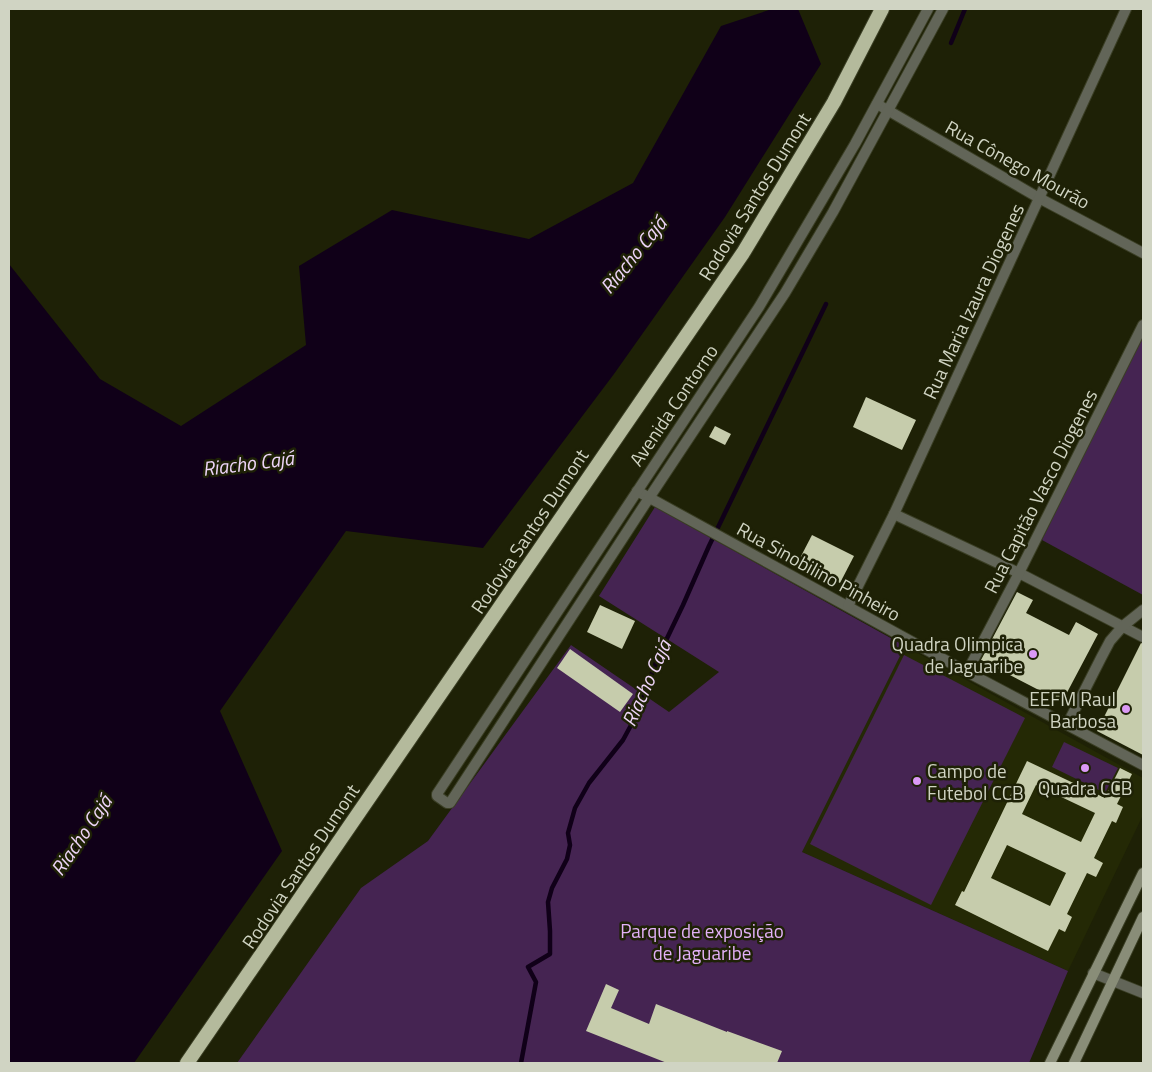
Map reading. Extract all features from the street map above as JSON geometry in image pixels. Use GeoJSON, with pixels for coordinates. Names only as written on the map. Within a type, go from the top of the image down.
{"type":"FeatureCollection","features":[{"type":"Feature","properties":{"kind":"highway","name":"Rodovia Santos Dumont"},"geometry":{"type":"LineString","coordinates":[[188,1063],[743,253],[834,102],[882,9]]}},
{"type":"Feature","properties":{"kind":"main road"},"geometry":{"type":"LineString","coordinates":[[1050,1063],[1143,873]]}},
{"type":"Feature","properties":{"kind":"main road"},"geometry":{"type":"LineString","coordinates":[[1074,1063],[1143,917]]}},
{"type":"Feature","properties":{"kind":"street","name":"Avenida Contorno"},"geometry":{"type":"LineString","coordinates":[[547,655],[450,802],[447,803],[437,796],[759,307],[830,189],[928,9]]}},
{"type":"Feature","properties":{"kind":"street"},"geometry":{"type":"LineString","coordinates":[[534,646],[547,655],[785,293],[824,227],[943,9]]}},
{"type":"Feature","properties":{"kind":"street","name":"Rua Maria Izaura Diogenes"},"geometry":{"type":"LineString","coordinates":[[848,606],[894,514],[1126,9]]}},
{"type":"Feature","properties":{"kind":"street","name":"Rua Cônego Mourão"},"geometry":{"type":"LineString","coordinates":[[877,104],[1039,198],[1143,253]]}},
{"type":"Feature","properties":{"kind":"street","name":"Rua Capitão Vasco Diogenes"},"geometry":{"type":"LineString","coordinates":[[968,672],[1143,325]]}},
{"type":"Feature","properties":{"kind":"street","name":"Rua Sinobilino Pinheiro"},"geometry":{"type":"LineString","coordinates":[[637,491],[968,672],[1143,765]]}},
{"type":"Feature","properties":{"kind":"street"},"geometry":{"type":"LineString","coordinates":[[894,514],[1019,573],[1143,637]]}},
{"type":"Feature","properties":{"kind":"street"},"geometry":{"type":"LineString","coordinates":[[1067,725],[1110,640],[1123,626],[1143,610]]}},
{"type":"Feature","properties":{"kind":"street"},"geometry":{"type":"LineString","coordinates":[[1093,973],[1143,993]]}},
{"type":"Feature","properties":{"kind":"shaded area"},"geometry":{"type":"Polygon","coordinates":[[[905,646],[1143,778],[1143,815],[1068,971],[802,852],[905,646]]]}},
{"type":"Feature","properties":{"kind":"green space"},"geometry":{"type":"Polygon","coordinates":[[[1143,333],[1143,595],[1042,540],[1143,333]]]}},
{"type":"Feature","properties":{"kind":"green space","name":"Parque de exposição de Jaguaribe"},"geometry":{"type":"Polygon","coordinates":[[[655,507],[905,646],[802,852],[1068,971],[1029,1063],[237,1063],[361,888],[428,841],[571,645],[669,712],[719,672],[599,596],[655,507]]]}},
{"type":"Feature","properties":{"kind":"green space","name":"Campo de Futebol CCB"},"geometry":{"type":"Polygon","coordinates":[[[904,655],[1025,718],[931,905],[810,844],[904,655]]]}},
{"type":"Feature","properties":{"kind":"green space","name":"Quadra CCB"},"geometry":{"type":"Polygon","coordinates":[[[1064,742],[1118,768],[1105,793],[1052,767],[1064,742]]]}},
{"type":"Feature","properties":{"kind":"water"},"geometry":{"type":"Polygon","coordinates":[[[772,9],[798,9],[821,64],[725,217],[614,374],[483,548],[346,531],[220,711],[282,851],[134,1063],[9,1063],[9,264],[100,379],[181,426],[306,345],[299,266],[392,210],[529,239],[633,183],[721,26],[772,9]]]}},
{"type":"Feature","properties":{"kind":"building"},"geometry":{"type":"Polygon","coordinates":[[[866,397],[916,420],[902,450],[853,427],[866,397]]]}},
{"type":"Feature","properties":{"kind":"building"},"geometry":{"type":"Polygon","coordinates":[[[715,426],[731,434],[725,445],[709,437],[715,426]]]}},
{"type":"Feature","properties":{"kind":"building"},"geometry":{"type":"Polygon","coordinates":[[[812,535],[854,556],[840,583],[798,562],[812,535]]]}},
{"type":"Feature","properties":{"kind":"building","name":"Quadra Olimpica de Jaguaribe"},"geometry":{"type":"Polygon","coordinates":[[[1017,592],[1033,600],[1026,613],[1069,635],[1076,622],[1098,634],[1062,702],[981,660],[1017,592]]]}},
{"type":"Feature","properties":{"kind":"building"},"geometry":{"type":"Polygon","coordinates":[[[600,605],[635,621],[622,649],[587,632],[600,605]]]}},
{"type":"Feature","properties":{"kind":"building","name":"EEFM Raul Barbosa"},"geometry":{"type":"Polygon","coordinates":[[[1141,643],[1143,644],[1143,755],[1097,731],[1141,643]]]}},
{"type":"Feature","properties":{"kind":"building"},"geometry":{"type":"Polygon","coordinates":[[[570,649],[633,694],[620,712],[557,668],[570,649]]]}},
{"type":"Feature","properties":{"kind":"building"},"geometry":{"type":"Polygon","coordinates":[[[1027,761],[1105,798],[1120,768],[1132,774],[1117,804],[1123,807],[1116,823],[1112,821],[1094,858],[1103,863],[1096,877],[1087,873],[1067,914],[1072,917],[1065,932],[1059,929],[1048,951],[955,905],[962,891],[964,892],[1027,761]],[[1036,785],[1022,814],[1081,842],[1095,813],[1036,785]],[[1007,845],[991,878],[1050,906],[1066,873],[1007,845]]]}},
{"type":"Feature","properties":{"kind":"building"},"geometry":{"type":"Polygon","coordinates":[[[606,984],[619,990],[611,1008],[649,1024],[656,1004],[782,1051],[777,1063],[667,1063],[586,1031],[606,984]]]}},
{"type":"Feature","properties":{"kind":"waterway","name":"Riacho Cajá"},"geometry":{"type":"LineString","coordinates":[[951,43],[965,9]]}},
{"type":"Feature","properties":{"kind":"waterway","name":"Riacho Cajá"},"geometry":{"type":"LineString","coordinates":[[521,1063],[536,982],[528,967],[550,954],[548,902],[552,888],[567,859],[570,845],[568,833],[575,808],[589,783],[623,740],[636,716],[658,657],[709,546],[826,304]]}},
{"type":"Feature","properties":{"kind":"place","name":"Quadra Olimpica de Jaguaribe"},"geometry":{"type":"Point","coordinates":[1033,654]}},
{"type":"Feature","properties":{"kind":"place","name":"EEFM Raul Barbosa"},"geometry":{"type":"Point","coordinates":[1126,709]}},
{"type":"Feature","properties":{"kind":"place","name":"Quadra CCB"},"geometry":{"type":"Point","coordinates":[1085,768]}},
{"type":"Feature","properties":{"kind":"place","name":"Campo de Futebol CCB"},"geometry":{"type":"Point","coordinates":[917,781]}}]}
